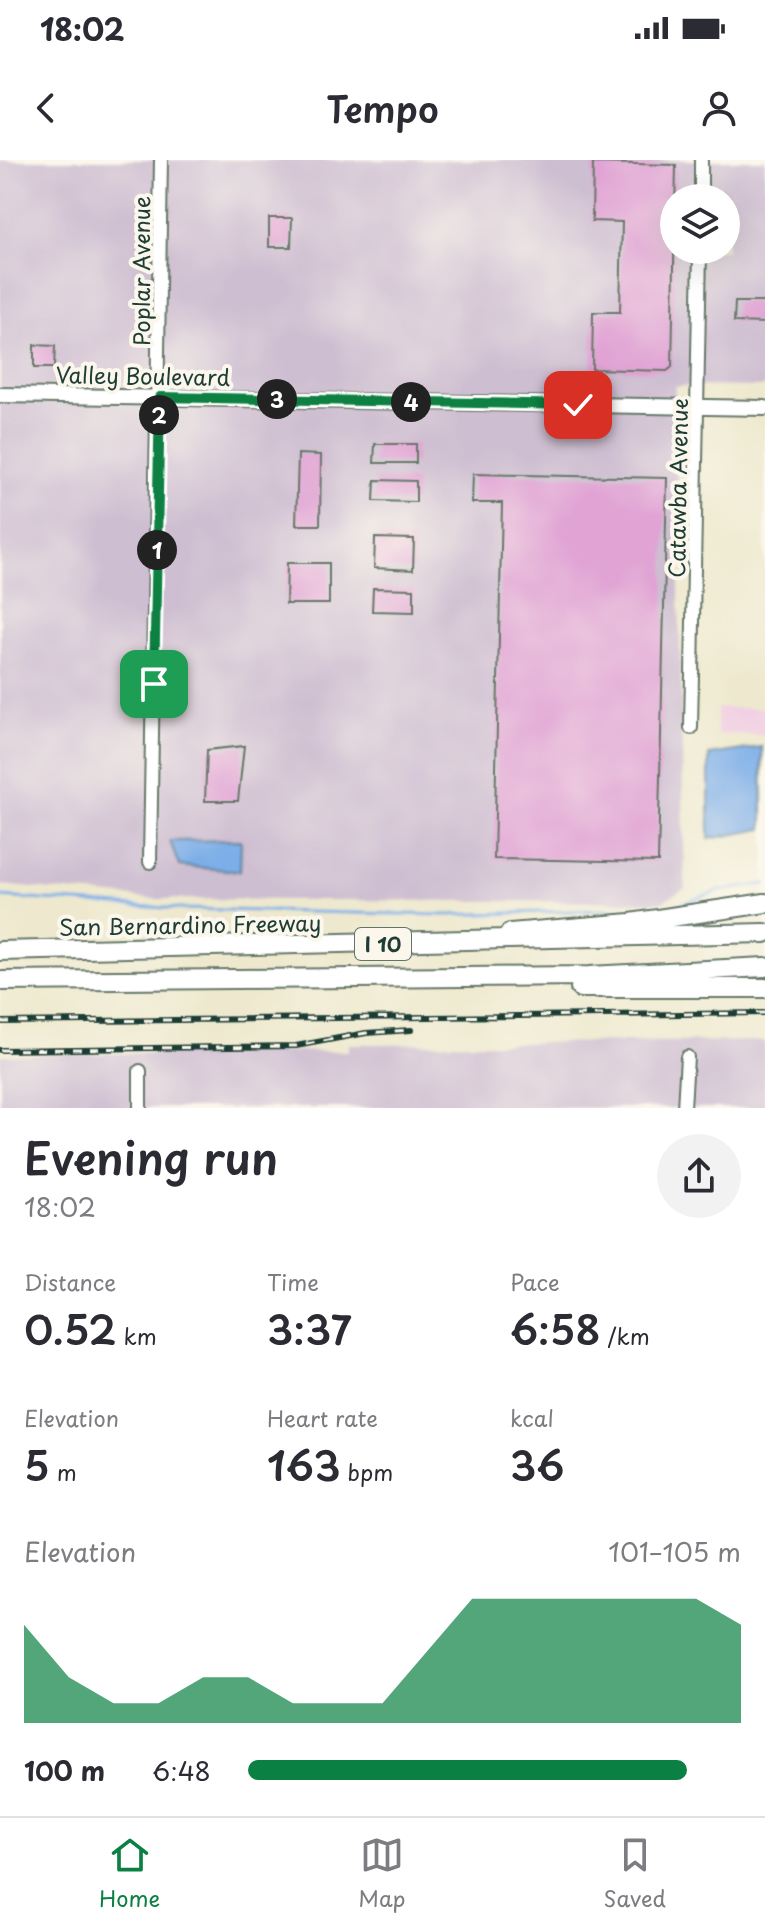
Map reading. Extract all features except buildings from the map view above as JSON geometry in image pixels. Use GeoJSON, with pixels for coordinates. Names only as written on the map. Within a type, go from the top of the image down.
{"type":"FeatureCollection","features":[{"type":"Feature","properties":{"kind":"highway"},"geometry":{"type":"LineString","coordinates":[[458,943],[537,928],[631,923],[765,903]]}},
{"type":"Feature","properties":{"kind":"highway","name":"San Bernardino Freeway"},"geometry":{"type":"LineString","coordinates":[[0,951],[458,943],[765,933]]}},
{"type":"Feature","properties":{"kind":"highway","name":"I 10"},"geometry":{"type":"LineString","coordinates":[[0,981],[470,978],[765,967]]}},
{"type":"Feature","properties":{"kind":"highway"},"geometry":{"type":"LineString","coordinates":[[470,978],[527,988],[765,988]]}},
{"type":"Feature","properties":{"kind":"main road","name":"Valley Boulevard"},"geometry":{"type":"LineString","coordinates":[[0,395],[765,408]]}},
{"type":"Feature","properties":{"kind":"street","name":"Poplar Avenue"},"geometry":{"type":"LineString","coordinates":[[150,862],[160,397],[161,160]]}},
{"type":"Feature","properties":{"kind":"street"},"geometry":{"type":"LineString","coordinates":[[701,160],[701,184]]}},
{"type":"Feature","properties":{"kind":"street","name":"Catawba Avenue"},"geometry":{"type":"LineString","coordinates":[[691,728],[700,264]]}},
{"type":"Feature","properties":{"kind":"street"},"geometry":{"type":"LineString","coordinates":[[684,1108],[687,1057]]}},
{"type":"Feature","properties":{"kind":"street"},"geometry":{"type":"LineString","coordinates":[[140,1071],[140,1108]]}},
{"type":"Feature","properties":{"kind":"shaded area"},"geometry":{"type":"Polygon","coordinates":[[[0,160],[765,160],[765,387],[675,386],[685,888],[661,902],[155,899],[0,885],[0,160]]]}},
{"type":"Feature","properties":{"kind":"shaded area"},"geometry":{"type":"Polygon","coordinates":[[[717,708],[765,708],[765,735],[717,734],[717,708]]]}},
{"type":"Feature","properties":{"kind":"shaded area"},"geometry":{"type":"Polygon","coordinates":[[[765,1041],[765,1108],[0,1108],[0,1055],[348,1051],[348,1044],[765,1041]]]}},
{"type":"Feature","properties":{"kind":"water"},"geometry":{"type":"Polygon","coordinates":[[[762,747],[763,829],[709,839],[709,755],[762,747]]]}},
{"type":"Feature","properties":{"kind":"water"},"geometry":{"type":"Polygon","coordinates":[[[241,840],[240,871],[179,866],[170,841],[241,840]]]}},
{"type":"Feature","properties":{"kind":"waterway"},"geometry":{"type":"LineString","coordinates":[[0,897],[181,909],[446,915],[667,908],[718,891],[765,884]]}},
{"type":"Feature","properties":{"kind":"railway"},"geometry":{"type":"LineString","coordinates":[[0,1022],[765,1013]]}},
{"type":"Feature","properties":{"kind":"railway"},"geometry":{"type":"LineString","coordinates":[[0,1050],[296,1046],[366,1033],[411,1030]]}},
{"type":"Feature","properties":{"kind":"route"},"geometry":{"type":"LineString","coordinates":[[154,684],[160,397],[578,405]]}}]}
